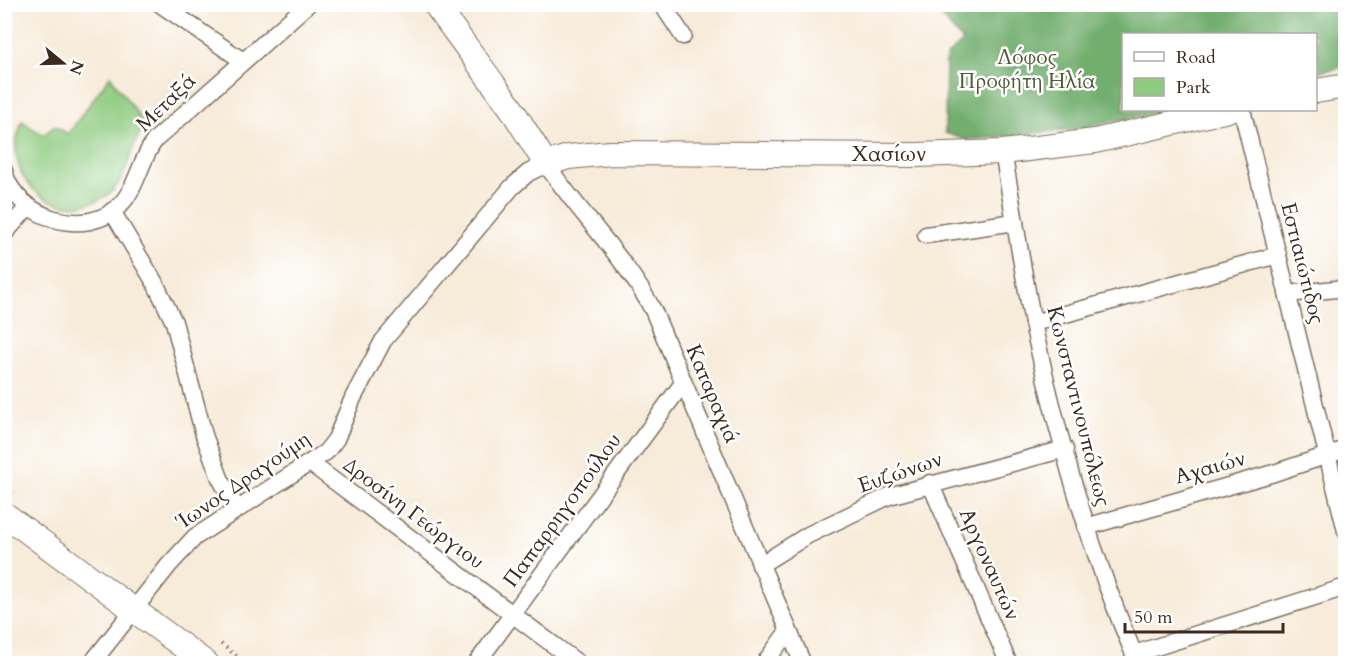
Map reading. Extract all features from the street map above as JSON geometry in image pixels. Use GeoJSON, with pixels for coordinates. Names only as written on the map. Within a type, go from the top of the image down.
{"type":"FeatureCollection","features":[{"type":"Feature","properties":{"kind":"street"},"geometry":{"type":"LineString","coordinates":[[160,4],[243,62]]}},
{"type":"Feature","properties":{"kind":"street","name":"Μεταξά"},"geometry":{"type":"LineString","coordinates":[[112,211],[134,187],[154,140],[308,4]]}},
{"type":"Feature","properties":{"kind":"street"},"geometry":{"type":"LineString","coordinates":[[435,4],[511,108],[546,164]]}},
{"type":"Feature","properties":{"kind":"street"},"geometry":{"type":"LineString","coordinates":[[662,4],[682,36]]}},
{"type":"Feature","properties":{"kind":"street"},"geometry":{"type":"LineString","coordinates":[[1317,91],[1346,86]]}},
{"type":"Feature","properties":{"kind":"street","name":"Χασίων"},"geometry":{"type":"LineString","coordinates":[[546,164],[568,157],[610,153],[917,155],[1003,152],[1075,145],[1224,111]]}},
{"type":"Feature","properties":{"kind":"street","name":"Εστιαιώτιδος"},"geometry":{"type":"LineString","coordinates":[[1242,111],[1346,531]]}},
{"type":"Feature","properties":{"kind":"street","name":"Κωνσταντινουπόλεως"},"geometry":{"type":"LineString","coordinates":[[1003,152],[1034,323],[1065,449],[1101,573],[1136,659]]}},
{"type":"Feature","properties":{"kind":"street","name":"Καταραχιά"},"geometry":{"type":"LineString","coordinates":[[546,164],[566,193],[634,276],[653,310],[802,663]]}},
{"type":"Feature","properties":{"kind":"street","name":"Ίωνος Δραγούμη"},"geometry":{"type":"LineString","coordinates":[[91,663],[180,551],[210,526],[326,453],[336,439],[353,398],[383,341],[512,187],[528,173],[546,164]]}},
{"type":"Feature","properties":{"kind":"street"},"geometry":{"type":"LineString","coordinates":[[4,171],[13,193],[27,208],[50,218],[94,219],[112,211],[155,283],[174,322],[204,435],[220,478],[237,509]]}},
{"type":"Feature","properties":{"kind":"street"},"geometry":{"type":"LineString","coordinates":[[4,234],[27,208]]}},
{"type":"Feature","properties":{"kind":"street"},"geometry":{"type":"LineString","coordinates":[[926,235],[1015,222]]}},
{"type":"Feature","properties":{"kind":"street"},"geometry":{"type":"LineString","coordinates":[[1034,323],[1278,255]]}},
{"type":"Feature","properties":{"kind":"street"},"geometry":{"type":"LineString","coordinates":[[1287,294],[1346,288]]}},
{"type":"Feature","properties":{"kind":"street","name":"Παπαρρηγοπούλου"},"geometry":{"type":"LineString","coordinates":[[476,663],[683,383]]}},
{"type":"Feature","properties":{"kind":"street","name":"Ευζώνων"},"geometry":{"type":"LineString","coordinates":[[760,565],[808,535],[865,506],[930,483],[1065,449]]}},
{"type":"Feature","properties":{"kind":"street","name":"Αχαιών"},"geometry":{"type":"LineString","coordinates":[[1086,527],[1346,449]]}},
{"type":"Feature","properties":{"kind":"street","name":"Δροσίνη Γεώργιου"},"geometry":{"type":"LineString","coordinates":[[310,463],[579,663]]}},
{"type":"Feature","properties":{"kind":"street","name":"Αργοναυτών"},"geometry":{"type":"LineString","coordinates":[[930,483],[1009,663]]}},
{"type":"Feature","properties":{"kind":"street"},"geometry":{"type":"LineString","coordinates":[[4,514],[207,663]]}},
{"type":"Feature","properties":{"kind":"street"},"geometry":{"type":"LineString","coordinates":[[1136,659],[1346,587]]}},
{"type":"Feature","properties":{"kind":"street"},"geometry":{"type":"LineString","coordinates":[[764,663],[788,632]]}},
{"type":"Feature","properties":{"kind":"green space","name":"Λόφος Προφήτη Ηλία"},"geometry":{"type":"Polygon","coordinates":[[[925,5],[1345,5],[1345,67],[1317,72],[1317,33],[1122,33],[1122,111],[1164,111],[1078,129],[966,140],[945,133],[946,56],[963,42],[937,11],[925,5]]]}},
{"type":"Feature","properties":{"kind":"green space"},"geometry":{"type":"Polygon","coordinates":[[[110,76],[145,125],[139,133],[120,181],[106,196],[92,203],[78,206],[51,201],[39,194],[21,172],[16,148],[22,121],[43,135],[55,126],[68,134],[110,76]]]}}]}
